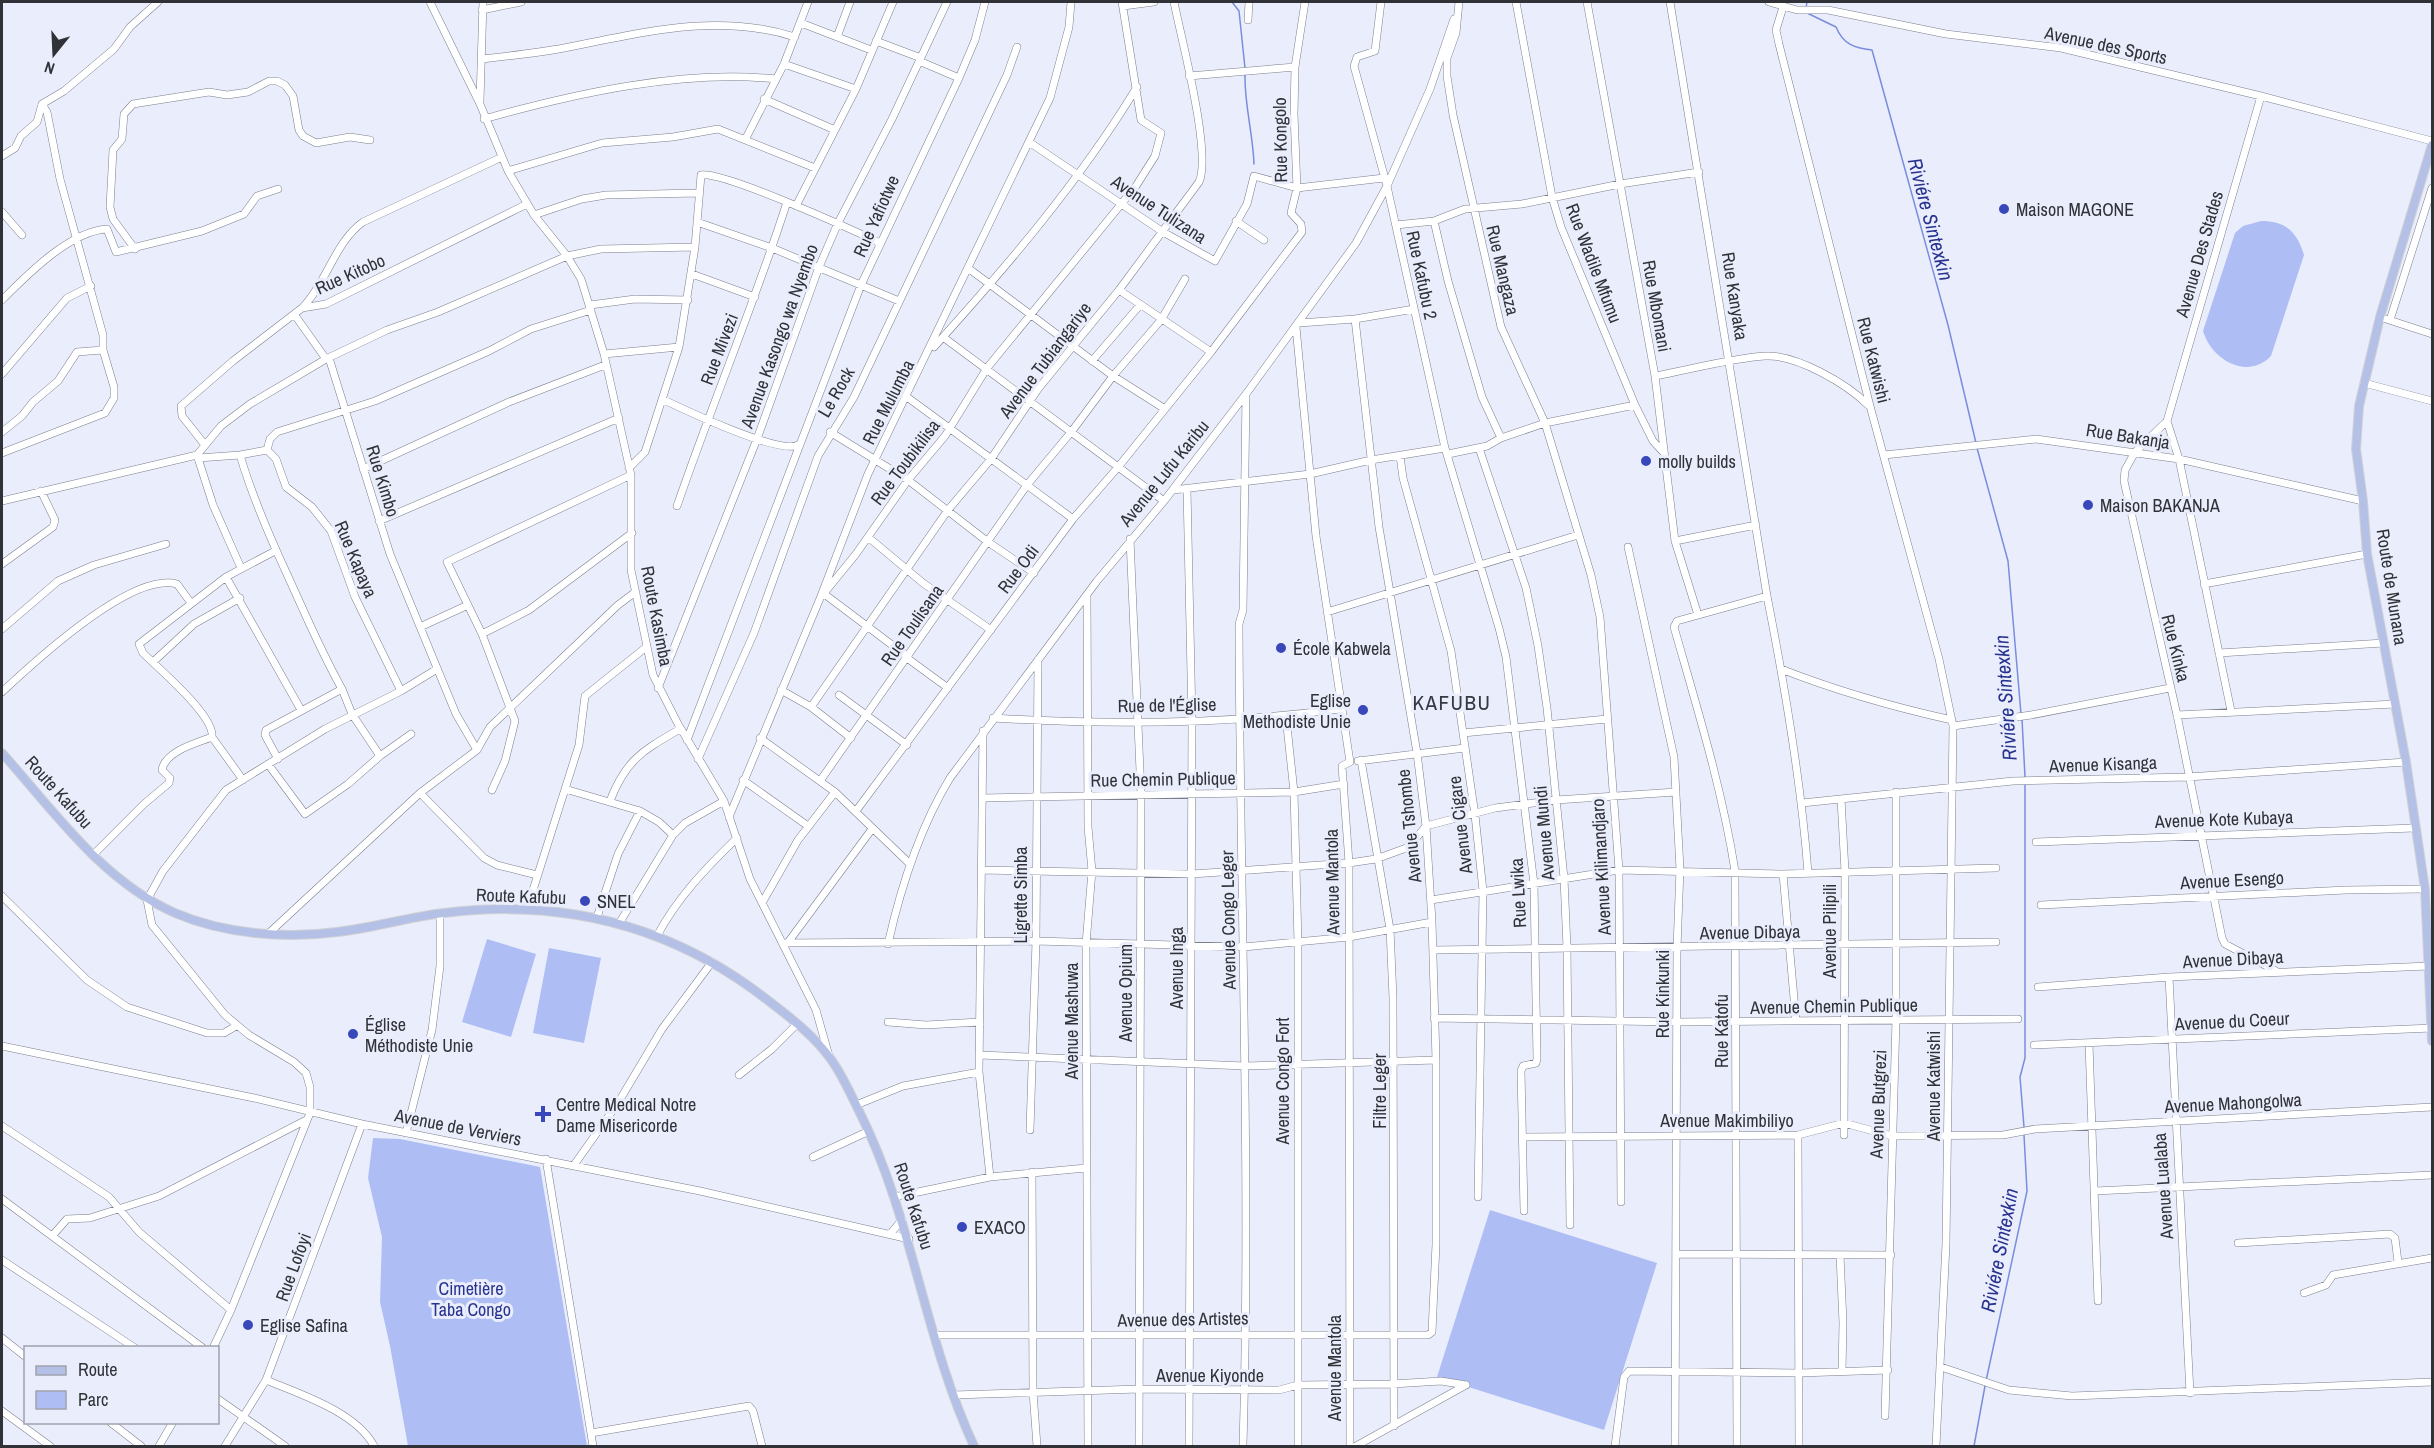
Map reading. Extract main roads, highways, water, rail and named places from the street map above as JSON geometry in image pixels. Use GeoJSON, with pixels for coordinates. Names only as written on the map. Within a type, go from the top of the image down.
{"type":"FeatureCollection","features":[{"type":"Feature","properties":{"kind":"main road","name":"Route de Munana"},"geometry":{"type":"LineString","coordinates":[[2433,143],[2428,172],[2380,317],[2364,383],[2356,449],[2364,501],[2367,554],[2406,762],[2424,889],[2433,1041]]}},
{"type":"Feature","properties":{"kind":"main road","name":"Route Kafubu"},"geometry":{"type":"LineString","coordinates":[[2,753],[93,855],[128,888],[147,900],[195,920],[269,933],[335,932],[440,913],[526,909],[597,917],[620,922],[657,936],[712,962],[751,988],[797,1024],[829,1056],[869,1131],[880,1155],[909,1239],[953,1395],[974,1446]]}},
{"type":"Feature","properties":{"kind":"waterway"},"geometry":{"type":"LineString","coordinates":[[1232,2],[1239,11],[1245,68]]}},
{"type":"Feature","properties":{"kind":"waterway","name":"Riviére Sintexkin"},"geometry":{"type":"LineString","coordinates":[[1806,8],[1807,2]]}},
{"type":"Feature","properties":{"kind":"waterway","name":"Riviére Sintexkin"},"geometry":{"type":"LineString","coordinates":[[1807,13],[1836,27],[1850,44],[1872,50],[1948,325],[1976,443]]}},
{"type":"Feature","properties":{"kind":"waterway"},"geometry":{"type":"LineString","coordinates":[[1245,73],[1254,164]]}},
{"type":"Feature","properties":{"kind":"waterway","name":"Riviére Sintexkin"},"geometry":{"type":"LineString","coordinates":[[1977,448],[2008,561],[2021,714]]}},
{"type":"Feature","properties":{"kind":"waterway","name":"Riviére Sintexkin"},"geometry":{"type":"LineString","coordinates":[[2022,719],[2025,777]]}},
{"type":"Feature","properties":{"kind":"waterway","name":"Riviére Sintexkin"},"geometry":{"type":"LineString","coordinates":[[2024,1127],[2020,1077],[2025,1058],[2025,785]]}},
{"type":"Feature","properties":{"kind":"waterway","name":"Riviére Sintexkin"},"geometry":{"type":"LineString","coordinates":[[1986,1381],[2027,1191],[2024,1135]]}},
{"type":"Feature","properties":{"kind":"waterway","name":"Riviére Sintexkin"},"geometry":{"type":"LineString","coordinates":[[1974,1446],[1985,1386]]}},
{"type":"Feature","properties":{"kind":"place","name":"Maison MAGONE"},"geometry":{"type":"Point","coordinates":[2004,209]}},
{"type":"Feature","properties":{"kind":"place","name":"molly builds"},"geometry":{"type":"Point","coordinates":[1646,461]}},
{"type":"Feature","properties":{"kind":"place","name":"Maison BAKANJA"},"geometry":{"type":"Point","coordinates":[2088,505]}},
{"type":"Feature","properties":{"kind":"place","name":"École Kabwela"},"geometry":{"type":"Point","coordinates":[1281,648]}},
{"type":"Feature","properties":{"kind":"place","name":"Eglise Methodiste Unie"},"geometry":{"type":"Point","coordinates":[1363,710]}},
{"type":"Feature","properties":{"kind":"place","name":"SNEL"},"geometry":{"type":"Point","coordinates":[585,901]}},
{"type":"Feature","properties":{"kind":"place","name":"Église Méthodiste Unie"},"geometry":{"type":"Point","coordinates":[353,1034]}},
{"type":"Feature","properties":{"kind":"place","name":"Centre Medical Notre Dame Misericorde"},"geometry":{"type":"Point","coordinates":[543,1114]}},
{"type":"Feature","properties":{"kind":"place","name":"EXACO"},"geometry":{"type":"Point","coordinates":[962,1227]}},
{"type":"Feature","properties":{"kind":"place","name":"Eglise Safina"},"geometry":{"type":"Point","coordinates":[248,1325]}},
{"type":"Feature","properties":{"kind":"district","name":"KAFUBU"},"geometry":{"type":"Point","coordinates":[1452,702]}},
{"type":"Feature","properties":{"kind":"park label","name":"Cimetière Taba Congo"},"geometry":{"type":"Point","coordinates":[471,1298]}}]}
